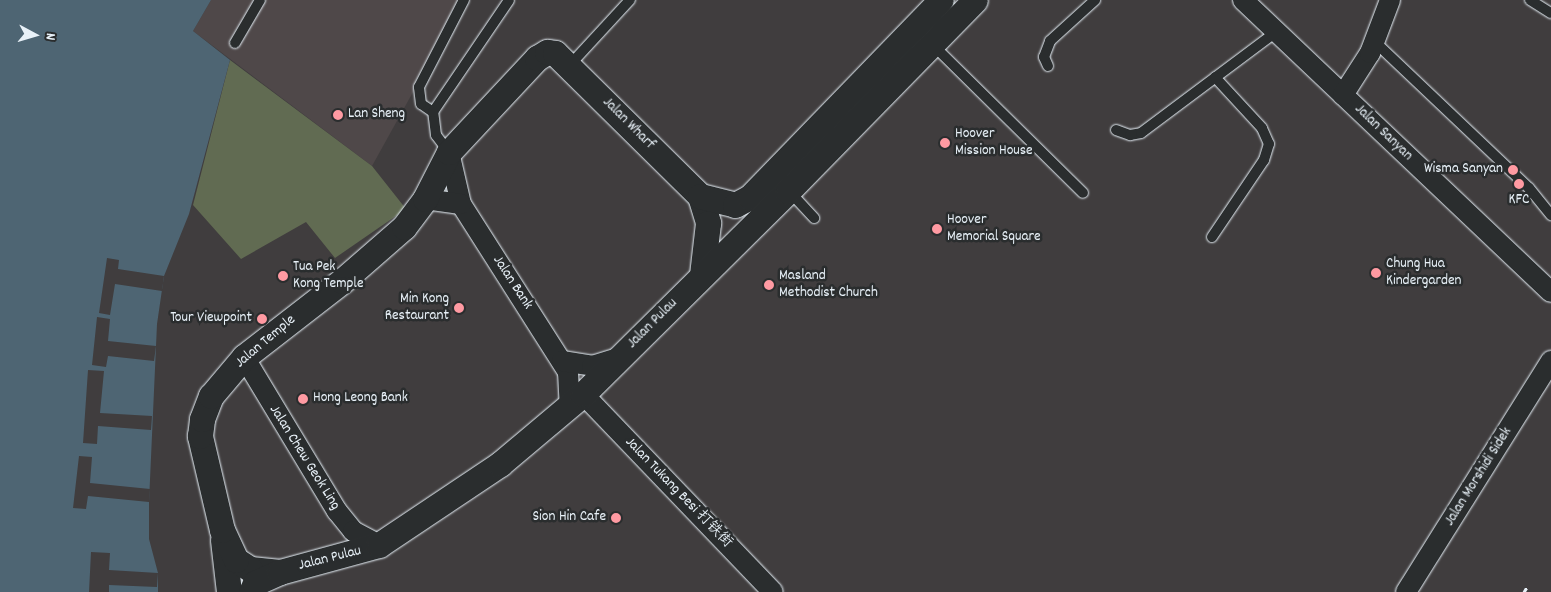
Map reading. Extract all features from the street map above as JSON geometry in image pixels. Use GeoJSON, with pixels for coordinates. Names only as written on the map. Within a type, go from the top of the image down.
{"type":"FeatureCollection","features":[{"type":"Feature","properties":{"kind":"street","name":"Jalan Pulau"},"geometry":{"type":"LineString","coordinates":[[251,592],[255,584],[280,572],[379,545],[500,464],[576,399],[618,358],[788,191],[975,0]]}},
{"type":"Feature","properties":{"kind":"street","name":"Jalan Sanyan"},"geometry":{"type":"LineString","coordinates":[[1243,0],[1549,295]]}},
{"type":"Feature","properties":{"kind":"street"},"geometry":{"type":"LineString","coordinates":[[1343,95],[1364,65],[1375,42],[1390,0]]}},
{"type":"Feature","properties":{"kind":"street"},"geometry":{"type":"LineString","coordinates":[[700,196],[735,205],[743,202],[938,1]]}},
{"type":"Feature","properties":{"kind":"street","name":"Jalan Temple"},"geometry":{"type":"LineString","coordinates":[[222,530],[200,436],[202,419],[211,396],[244,357],[390,239],[425,199],[449,152],[537,58],[547,52],[562,60]]}},
{"type":"Feature","properties":{"kind":"street","name":"Jalan Wharf"},"geometry":{"type":"LineString","coordinates":[[562,60],[700,196],[708,223],[702,275]]}},
{"type":"Feature","properties":{"kind":"street","name":"Jalan Bank"},"geometry":{"type":"LineString","coordinates":[[449,152],[461,204],[562,361],[576,399]]}},
{"type":"Feature","properties":{"kind":"street"},"geometry":{"type":"LineString","coordinates":[[425,199],[461,204]]}},
{"type":"Feature","properties":{"kind":"street","name":"Jalan Chew Geok Ling"},"geometry":{"type":"LineString","coordinates":[[244,357],[337,511],[353,531],[379,545]]}},
{"type":"Feature","properties":{"kind":"street"},"geometry":{"type":"LineString","coordinates":[[562,361],[592,366],[618,358]]}},
{"type":"Feature","properties":{"kind":"street","name":"Jalan Morshidi Sidek"},"geometry":{"type":"LineString","coordinates":[[1406,592],[1551,361]]}},
{"type":"Feature","properties":{"kind":"street","name":"Jalan Tukang Besi 打铁街"},"geometry":{"type":"LineString","coordinates":[[576,399],[773,592]]}},
{"type":"Feature","properties":{"kind":"street","name":"Jalan Pulau"},"geometry":{"type":"LineString","coordinates":[[222,530],[236,560],[250,570],[280,572]]}},
{"type":"Feature","properties":{"kind":"street"},"geometry":{"type":"LineString","coordinates":[[222,530],[229,592]]}},
{"type":"Feature","properties":{"kind":"lane"},"geometry":{"type":"LineString","coordinates":[[235,43],[260,0]]}},
{"type":"Feature","properties":{"kind":"lane"},"geometry":{"type":"LineString","coordinates":[[433,112],[421,104],[419,87],[464,0]]}},
{"type":"Feature","properties":{"kind":"lane"},"geometry":{"type":"LineString","coordinates":[[449,152],[436,135],[433,112],[508,0]]}},
{"type":"Feature","properties":{"kind":"lane"},"geometry":{"type":"LineString","coordinates":[[562,60],[630,0]]}},
{"type":"Feature","properties":{"kind":"lane"},"geometry":{"type":"LineString","coordinates":[[1048,66],[1044,57],[1050,42],[1095,0]]}},
{"type":"Feature","properties":{"kind":"lane"},"geometry":{"type":"LineString","coordinates":[[1530,0],[1551,13]]}},
{"type":"Feature","properties":{"kind":"lane"},"geometry":{"type":"LineString","coordinates":[[1116,130],[1130,135],[1141,133],[1276,32]]}},
{"type":"Feature","properties":{"kind":"lane"},"geometry":{"type":"LineString","coordinates":[[1375,42],[1529,188],[1551,215]]}},
{"type":"Feature","properties":{"kind":"lane"},"geometry":{"type":"LineString","coordinates":[[931,44],[1083,193]]}},
{"type":"Feature","properties":{"kind":"lane"},"geometry":{"type":"LineString","coordinates":[[1212,237],[1264,160],[1270,144],[1262,128],[1215,77]]}},
{"type":"Feature","properties":{"kind":"lane"},"geometry":{"type":"LineString","coordinates":[[788,191],[814,218]]}},
{"type":"Feature","properties":{"kind":"path"},"geometry":{"type":"LineString","coordinates":[[1524,592],[1527,587]]}},
{"type":"Feature","properties":{"kind":"shaded area"},"geometry":{"type":"Polygon","coordinates":[[[211,0],[464,0],[372,166],[193,31],[211,0]]]}},
{"type":"Feature","properties":{"kind":"green space"},"geometry":{"type":"Polygon","coordinates":[[[230,60],[372,166],[406,209],[335,258],[306,222],[241,259],[193,205],[230,60]]]}},
{"type":"Feature","properties":{"kind":"water"},"geometry":{"type":"Polygon","coordinates":[[[0,0],[211,0],[193,31],[230,60],[189,214],[164,276],[157,324],[149,539],[158,573],[158,592],[0,592],[0,0]]]}},
{"type":"Feature","properties":{"kind":"pier"},"geometry":{"type":"Polygon","coordinates":[[[107,258],[119,260],[118,269],[164,276],[162,291],[115,284],[110,315],[99,313],[107,258]]]}},
{"type":"Feature","properties":{"kind":"pier"},"geometry":{"type":"Polygon","coordinates":[[[97,317],[110,319],[108,341],[156,346],[154,361],[108,356],[106,367],[92,365],[97,317]]]}},
{"type":"Feature","properties":{"kind":"pier"},"geometry":{"type":"Polygon","coordinates":[[[88,370],[104,371],[100,413],[152,416],[151,430],[98,426],[97,444],[83,443],[88,370]]]}},
{"type":"Feature","properties":{"kind":"pier"},"geometry":{"type":"Polygon","coordinates":[[[79,456],[92,457],[90,483],[150,489],[149,502],[88,496],[86,509],[73,508],[79,456]]]}},
{"type":"Feature","properties":{"kind":"pier"},"geometry":{"type":"Polygon","coordinates":[[[91,552],[110,553],[109,570],[158,573],[157,587],[109,585],[109,592],[89,592],[91,552]]]}},
{"type":"Feature","properties":{"kind":"place","name":"Lan Sheng"},"geometry":{"type":"Point","coordinates":[338,115]}},
{"type":"Feature","properties":{"kind":"place","name":"Hoover Mission House"},"geometry":{"type":"Point","coordinates":[945,143]}},
{"type":"Feature","properties":{"kind":"place","name":"Wisma Sanyan"},"geometry":{"type":"Point","coordinates":[1513,170]}},
{"type":"Feature","properties":{"kind":"place","name":"KFC"},"geometry":{"type":"Point","coordinates":[1519,184]}},
{"type":"Feature","properties":{"kind":"place","name":"Hoover Memorial Square"},"geometry":{"type":"Point","coordinates":[937,229]}},
{"type":"Feature","properties":{"kind":"place","name":"Chung Hua Kindergarden"},"geometry":{"type":"Point","coordinates":[1376,273]}},
{"type":"Feature","properties":{"kind":"place","name":"Tua Pek Kong Temple"},"geometry":{"type":"Point","coordinates":[283,276]}},
{"type":"Feature","properties":{"kind":"place","name":"Masland Methodist Church"},"geometry":{"type":"Point","coordinates":[769,285]}},
{"type":"Feature","properties":{"kind":"place","name":"Min Kong Restaurant"},"geometry":{"type":"Point","coordinates":[459,308]}},
{"type":"Feature","properties":{"kind":"place","name":"Tour Viewpoint"},"geometry":{"type":"Point","coordinates":[262,319]}},
{"type":"Feature","properties":{"kind":"place","name":"Hong Leong Bank"},"geometry":{"type":"Point","coordinates":[303,399]}},
{"type":"Feature","properties":{"kind":"place","name":"Sion Hin Cafe"},"geometry":{"type":"Point","coordinates":[616,518]}}]}
